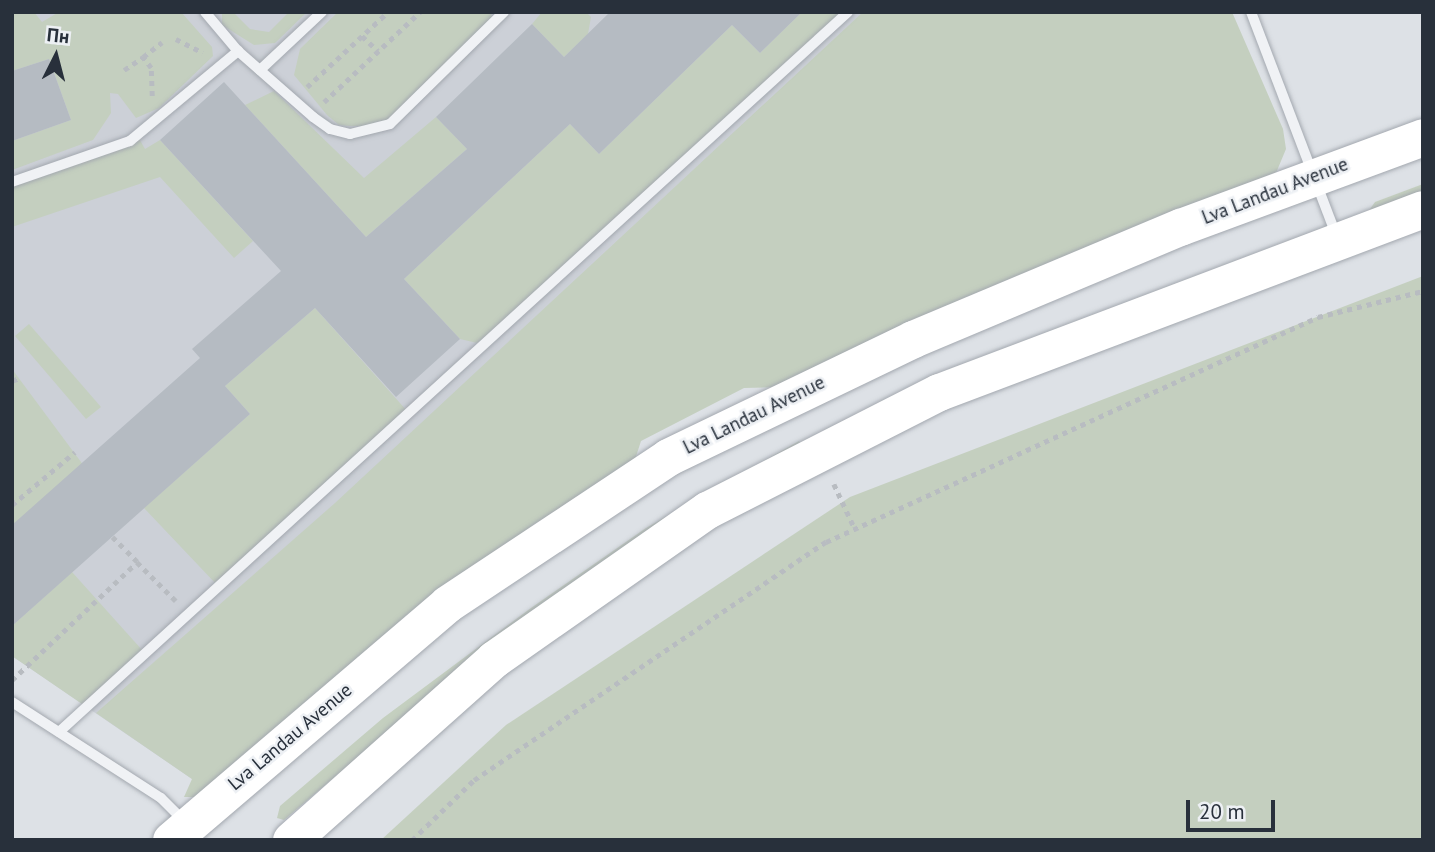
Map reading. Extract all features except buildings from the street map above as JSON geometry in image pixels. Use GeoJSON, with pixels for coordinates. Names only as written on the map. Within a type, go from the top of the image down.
{"type":"FeatureCollection","features":[{"type":"Feature","properties":{"kind":"main road","name":"Lva Landau Avenue"},"geometry":{"type":"LineString","coordinates":[[184,834],[447,604],[668,457],[913,338],[1311,177],[1423,137]]}},
{"type":"Feature","properties":{"kind":"main road"},"geometry":{"type":"LineString","coordinates":[[291,840],[494,659],[707,510],[939,392],[1423,209]]}},
{"type":"Feature","properties":{"kind":"lane"},"geometry":{"type":"LineString","coordinates":[[205,12],[238,51],[311,115],[330,129],[350,134],[390,124],[504,12]]}},
{"type":"Feature","properties":{"kind":"lane"},"geometry":{"type":"LineString","coordinates":[[260,70],[322,12]]}},
{"type":"Feature","properties":{"kind":"lane"},"geometry":{"type":"LineString","coordinates":[[59,732],[187,612],[848,12]]}},
{"type":"Feature","properties":{"kind":"lane"},"geometry":{"type":"LineString","coordinates":[[1251,12],[1311,177],[1339,241]]}},
{"type":"Feature","properties":{"kind":"lane"},"geometry":{"type":"LineString","coordinates":[[12,182],[130,141],[238,51]]}},
{"type":"Feature","properties":{"kind":"lane"},"geometry":{"type":"LineString","coordinates":[[12,702],[161,798],[184,834]]}},
{"type":"Feature","properties":{"kind":"path"},"geometry":{"type":"LineString","coordinates":[[294,100],[388,12]]}},
{"type":"Feature","properties":{"kind":"path"},"geometry":{"type":"LineString","coordinates":[[311,115],[419,12]]}},
{"type":"Feature","properties":{"kind":"path"},"geometry":{"type":"LineString","coordinates":[[362,36],[378,51]]}},
{"type":"Feature","properties":{"kind":"path"},"geometry":{"type":"LineString","coordinates":[[176,39],[222,64]]}},
{"type":"Feature","properties":{"kind":"path"},"geometry":{"type":"LineString","coordinates":[[124,70],[162,42]]}},
{"type":"Feature","properties":{"kind":"path"},"geometry":{"type":"LineString","coordinates":[[144,57],[151,68],[153,122]]}},
{"type":"Feature","properties":{"kind":"path"},"geometry":{"type":"LineString","coordinates":[[412,840],[496,764],[826,542],[1318,317],[1423,291]]}},
{"type":"Feature","properties":{"kind":"path"},"geometry":{"type":"LineString","coordinates":[[12,382],[19,378]]}},
{"type":"Feature","properties":{"kind":"path"},"geometry":{"type":"LineString","coordinates":[[13,507],[75,452]]}},
{"type":"Feature","properties":{"kind":"path"},"geometry":{"type":"LineString","coordinates":[[834,484],[855,529]]}},
{"type":"Feature","properties":{"kind":"path"},"geometry":{"type":"LineString","coordinates":[[112,537],[187,612]]}},
{"type":"Feature","properties":{"kind":"path"},"geometry":{"type":"LineString","coordinates":[[12,680],[138,562]]}},
{"type":"Feature","properties":{"kind":"shaded area"},"geometry":{"type":"Polygon","coordinates":[[[12,12],[1227,12],[537,489],[192,779],[12,656],[12,12]]]}},
{"type":"Feature","properties":{"kind":"green space"},"geometry":{"type":"Polygon","coordinates":[[[12,12],[34,12],[42,22],[59,12],[181,12],[212,47],[213,56],[159,108],[136,118],[118,94],[110,93],[111,113],[93,140],[12,170],[12,141],[71,120],[49,59],[12,71],[12,12]]]}},
{"type":"Feature","properties":{"kind":"green space"},"geometry":{"type":"Polygon","coordinates":[[[222,12],[233,12],[250,29],[269,32],[289,12],[307,12],[275,43],[254,45],[222,25],[222,12]]]}},
{"type":"Feature","properties":{"kind":"green space"},"geometry":{"type":"Polygon","coordinates":[[[338,12],[491,12],[492,19],[390,120],[373,126],[349,126],[339,125],[327,115],[294,75],[300,49],[338,12]]]}},
{"type":"Feature","properties":{"kind":"green space"},"geometry":{"type":"Polygon","coordinates":[[[542,12],[586,12],[591,17],[588,34],[564,57],[532,24],[542,12]]]}},
{"type":"Feature","properties":{"kind":"green space"},"geometry":{"type":"Polygon","coordinates":[[[802,12],[851,12],[506,322],[477,343],[460,339],[404,279],[570,124],[599,154],[732,25],[760,53],[802,12]]]}},
{"type":"Feature","properties":{"kind":"green space"},"geometry":{"type":"Polygon","coordinates":[[[863,12],[1232,12],[1283,129],[1286,149],[1276,173],[784,387],[744,388],[641,441],[632,469],[200,797],[184,797],[192,779],[96,713],[335,503],[863,12]]]}},
{"type":"Feature","properties":{"kind":"green space"},"geometry":{"type":"Polygon","coordinates":[[[274,91],[364,178],[436,117],[467,149],[366,237],[245,105],[274,91]]]}},
{"type":"Feature","properties":{"kind":"green space"},"geometry":{"type":"Polygon","coordinates":[[[137,135],[145,149],[160,140],[253,241],[234,258],[160,177],[12,227],[12,183],[137,135]]]}},
{"type":"Feature","properties":{"kind":"green space"},"geometry":{"type":"Polygon","coordinates":[[[1423,184],[1423,199],[1372,213],[1370,209],[1375,202],[1423,184]]]}},
{"type":"Feature","properties":{"kind":"green space"},"geometry":{"type":"Polygon","coordinates":[[[1423,276],[1423,840],[381,840],[506,725],[850,497],[1423,276]]]}},
{"type":"Feature","properties":{"kind":"green space"},"geometry":{"type":"Polygon","coordinates":[[[315,308],[408,412],[217,585],[144,508],[250,414],[225,386],[315,308]]]}},
{"type":"Feature","properties":{"kind":"green space"},"geometry":{"type":"Polygon","coordinates":[[[29,324],[101,407],[86,419],[15,336],[29,324]]]}},
{"type":"Feature","properties":{"kind":"green space"},"geometry":{"type":"Polygon","coordinates":[[[12,369],[84,466],[12,527],[12,369]]]}},
{"type":"Feature","properties":{"kind":"green space"},"geometry":{"type":"Polygon","coordinates":[[[799,441],[804,452],[391,729],[284,820],[277,818],[280,806],[383,718],[531,608],[646,528],[799,441]]]}},
{"type":"Feature","properties":{"kind":"green space"},"geometry":{"type":"Polygon","coordinates":[[[72,572],[143,651],[85,706],[12,656],[12,626],[72,572]]]}}]}
